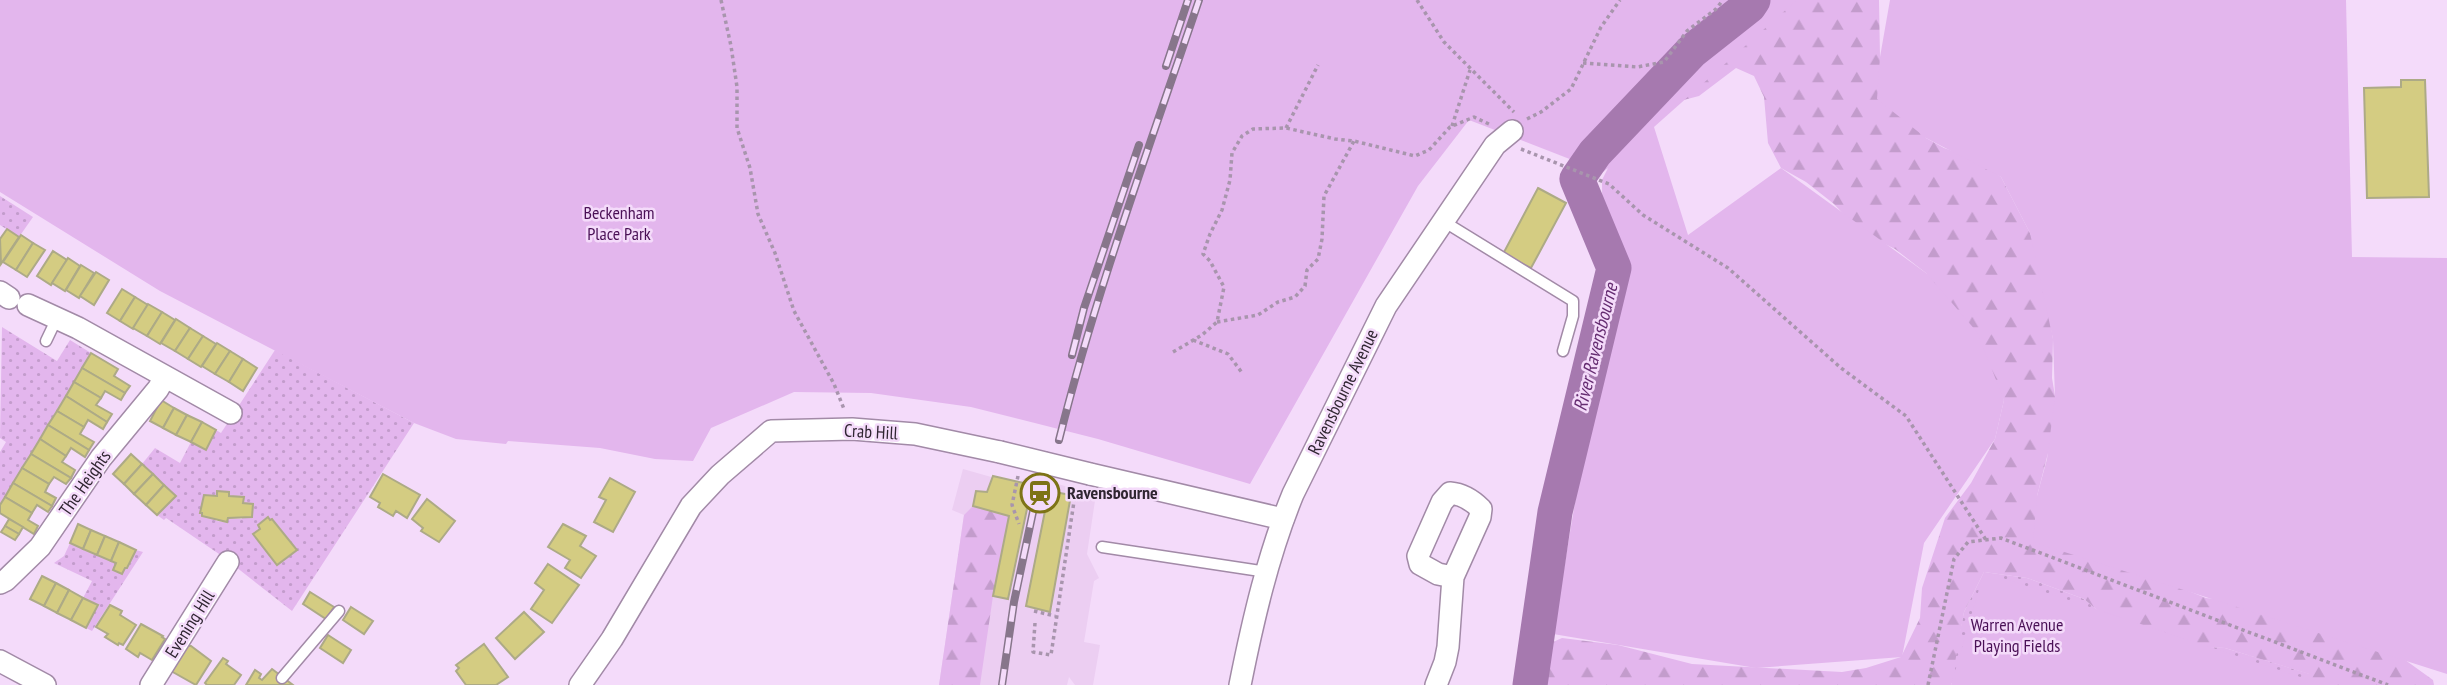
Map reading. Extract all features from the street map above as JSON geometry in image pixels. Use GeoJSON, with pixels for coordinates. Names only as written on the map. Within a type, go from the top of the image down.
{"type":"FeatureCollection","features":[{"type":"Feature","properties":{"kind":"street","name":"Ravensbourne Avenue"},"geometry":{"type":"LineString","coordinates":[[1240,685],[1252,625],[1293,494],[1386,306],[1506,130]]}},
{"type":"Feature","properties":{"kind":"street"},"geometry":{"type":"LineString","coordinates":[[12,298],[57,318],[231,413]]}},
{"type":"Feature","properties":{"kind":"street","name":"The Heights"},"geometry":{"type":"LineString","coordinates":[[0,583],[40,547],[101,458],[165,377]]}},
{"type":"Feature","properties":{"kind":"street","name":"Crab Hill"},"geometry":{"type":"LineString","coordinates":[[580,685],[612,639],[691,506],[720,475],[771,431],[852,429],[915,434],[1283,519]]}},
{"type":"Feature","properties":{"kind":"street","name":"Evening Hill"},"geometry":{"type":"LineString","coordinates":[[151,685],[228,562]]}},
{"type":"Feature","properties":{"kind":"street"},"geometry":{"type":"LineString","coordinates":[[1436,685],[1448,647],[1453,576]]}},
{"type":"Feature","properties":{"kind":"street"},"geometry":{"type":"LineString","coordinates":[[0,661],[31,682]]}},
{"type":"Feature","properties":{"kind":"lane"},"geometry":{"type":"LineString","coordinates":[[1443,221],[1573,301],[1573,316],[1563,351]]}},
{"type":"Feature","properties":{"kind":"lane"},"geometry":{"type":"LineString","coordinates":[[46,341],[57,318]]}},
{"type":"Feature","properties":{"kind":"lane"},"geometry":{"type":"LineString","coordinates":[[1102,547],[1267,572]]}},
{"type":"Feature","properties":{"kind":"lane"},"geometry":{"type":"LineString","coordinates":[[282,678],[339,611]]}},
{"type":"Feature","properties":{"kind":"path"},"geometry":{"type":"LineString","coordinates":[[721,0],[732,46],[737,87],[737,128],[750,168],[758,214],[775,253],[794,311],[834,383],[846,412]]}},
{"type":"Feature","properties":{"kind":"path"},"geometry":{"type":"LineString","coordinates":[[1417,0],[1444,43],[1471,70],[1515,147],[1609,184],[1643,215],[1728,268],[1809,342],[1906,416],[1986,540]]}},
{"type":"Feature","properties":{"kind":"path"},"geometry":{"type":"LineString","coordinates":[[1506,130],[1541,112],[1571,89],[1601,27],[1620,0]]}},
{"type":"Feature","properties":{"kind":"path"},"geometry":{"type":"LineString","coordinates":[[1583,63],[1637,66],[1664,62],[1687,30],[1716,9],[1723,0]]}},
{"type":"Feature","properties":{"kind":"path"},"geometry":{"type":"LineString","coordinates":[[1286,128],[1318,65]]}},
{"type":"Feature","properties":{"kind":"path"},"geometry":{"type":"LineString","coordinates":[[1452,126],[1471,70]]}},
{"type":"Feature","properties":{"kind":"path"},"geometry":{"type":"LineString","coordinates":[[1217,322],[1224,287],[1210,261],[1203,254],[1222,211],[1230,180],[1232,153],[1242,136],[1253,130],[1286,128],[1415,156],[1429,150],[1452,126],[1474,117],[1506,130]]}},
{"type":"Feature","properties":{"kind":"path"},"geometry":{"type":"LineString","coordinates":[[1173,352],[1217,322],[1258,315],[1278,302],[1295,297],[1305,286],[1307,270],[1318,259],[1324,196],[1354,141]]}},
{"type":"Feature","properties":{"kind":"path"},"geometry":{"type":"LineString","coordinates":[[1193,340],[1228,354],[1243,374]]}},
{"type":"Feature","properties":{"kind":"path"},"geometry":{"type":"LineString","coordinates":[[1018,475],[1012,505],[1019,524]]}},
{"type":"Feature","properties":{"kind":"path"},"geometry":{"type":"LineString","coordinates":[[1035,623],[1033,652],[1051,655],[1055,615],[1084,475]]}},
{"type":"Feature","properties":{"kind":"path"},"geometry":{"type":"LineString","coordinates":[[1928,685],[1954,559],[1968,542],[2001,538],[2388,685]]}},
{"type":"Feature","properties":{"kind":"path"},"geometry":{"type":"LineString","coordinates":[[1034,611],[1055,615]]}},
{"type":"Feature","properties":{"kind":"shaded area"},"geometry":{"type":"Polygon","coordinates":[[[963,469],[1016,484],[1025,478],[1034,478],[1096,494],[1087,554],[1099,578],[1094,581],[1084,642],[1100,645],[1093,685],[1075,685],[1069,677],[1067,685],[939,685],[964,515],[952,510],[963,469]]]}},
{"type":"Feature","properties":{"kind":"green space","name":"Beckenham Place Park"},"geometry":{"type":"Polygon","coordinates":[[[0,0],[1797,0],[1654,127],[1688,235],[1781,168],[1926,273],[1977,332],[2004,400],[1995,439],[1924,543],[1902,657],[1756,668],[1553,634],[1585,443],[1594,348],[1603,350],[1602,180],[1608,168],[1603,172],[1469,120],[1418,186],[1250,484],[1098,439],[971,407],[871,393],[794,392],[711,428],[693,461],[655,459],[600,448],[456,439],[414,423],[160,291],[0,192],[0,0]]]}},
{"type":"Feature","properties":{"kind":"green space"},"geometry":{"type":"Polygon","coordinates":[[[1668,0],[1879,0],[1880,57],[1926,138],[1944,148],[1976,159],[2001,177],[2030,233],[2040,259],[2053,339],[2052,378],[2058,414],[2037,496],[2181,588],[2206,598],[2255,603],[2401,657],[2433,680],[2434,685],[2310,685],[2309,674],[2225,648],[2138,644],[2084,599],[2027,578],[1984,572],[1964,612],[1951,685],[1538,685],[1542,647],[1562,638],[1618,645],[1692,664],[1842,672],[1901,657],[1920,618],[1922,588],[1945,518],[1971,483],[1995,439],[2004,400],[1926,273],[1895,249],[1859,231],[1834,204],[1806,182],[1781,168],[1768,143],[1764,97],[1754,76],[1736,68],[1699,96],[1672,103],[1668,0]]]}},
{"type":"Feature","properties":{"kind":"green space"},"geometry":{"type":"Polygon","coordinates":[[[1890,0],[2346,0],[2352,257],[2447,258],[2447,674],[2033,542],[2037,496],[2047,459],[2055,397],[2053,339],[2030,233],[2001,177],[1926,138],[1877,99],[1880,57],[1890,0]]]}},
{"type":"Feature","properties":{"kind":"green space"},"geometry":{"type":"Polygon","coordinates":[[[0,196],[33,217],[19,237],[0,225],[0,196]]]}},
{"type":"Feature","properties":{"kind":"green space"},"geometry":{"type":"Polygon","coordinates":[[[2,327],[57,361],[70,340],[91,353],[0,505],[0,452],[6,442],[0,438],[2,327]]]}},
{"type":"Feature","properties":{"kind":"green space"},"geometry":{"type":"Polygon","coordinates":[[[275,350],[414,423],[292,611],[222,556],[166,518],[164,520],[157,515],[175,495],[142,464],[155,448],[180,463],[191,442],[206,450],[216,430],[221,433],[275,350]],[[217,491],[217,496],[204,496],[200,512],[216,517],[216,521],[227,522],[228,518],[252,517],[252,503],[243,503],[243,497],[229,496],[217,491]],[[268,518],[253,535],[277,565],[297,550],[273,519],[268,518]]]}},
{"type":"Feature","properties":{"kind":"green space"},"geometry":{"type":"Polygon","coordinates":[[[973,506],[1009,516],[993,596],[980,685],[939,685],[964,515],[973,506]]]}},
{"type":"Feature","properties":{"kind":"green space"},"geometry":{"type":"Polygon","coordinates":[[[70,543],[116,563],[113,570],[122,574],[125,568],[128,568],[136,550],[143,552],[92,631],[86,628],[98,606],[83,598],[92,581],[54,563],[64,556],[70,543]]]}},
{"type":"Feature","properties":{"kind":"green space","name":"Warren Avenue Playing Fields"},"geometry":{"type":"Polygon","coordinates":[[[1984,572],[2027,578],[2084,599],[2136,642],[2225,648],[2310,674],[2310,685],[1994,654],[1949,685],[1964,612],[1984,572]]]}},
{"type":"Feature","properties":{"kind":"green space","name":"Warren Avenue Playing Fields"},"geometry":{"type":"Polygon","coordinates":[[[1984,572],[2324,685],[1951,685],[1984,572]]]}},
{"type":"Feature","properties":{"kind":"building"},"geometry":{"type":"Polygon","coordinates":[[[2401,80],[2425,80],[2429,197],[2367,198],[2364,88],[2401,87],[2401,80]]]}},
{"type":"Feature","properties":{"kind":"building"},"geometry":{"type":"Polygon","coordinates":[[[1538,188],[1566,203],[1531,268],[1503,254],[1538,188]]]}},
{"type":"Feature","properties":{"kind":"building"},"geometry":{"type":"Polygon","coordinates":[[[7,229],[19,237],[1,264],[0,239],[7,229]]]}},
{"type":"Feature","properties":{"kind":"building"},"geometry":{"type":"Polygon","coordinates":[[[21,235],[33,243],[16,270],[3,262],[21,235]]]}},
{"type":"Feature","properties":{"kind":"building"},"geometry":{"type":"Polygon","coordinates":[[[33,243],[45,250],[27,277],[16,270],[33,243]]]}},
{"type":"Feature","properties":{"kind":"building"},"geometry":{"type":"Polygon","coordinates":[[[53,251],[67,260],[51,285],[37,276],[53,251]]]}},
{"type":"Feature","properties":{"kind":"building"},"geometry":{"type":"Polygon","coordinates":[[[68,258],[80,266],[65,291],[52,283],[68,258]]]}},
{"type":"Feature","properties":{"kind":"building"},"geometry":{"type":"Polygon","coordinates":[[[81,265],[94,273],[79,298],[66,290],[81,265]]]}},
{"type":"Feature","properties":{"kind":"building"},"geometry":{"type":"Polygon","coordinates":[[[96,272],[109,280],[94,305],[80,296],[96,272]]]}},
{"type":"Feature","properties":{"kind":"building"},"geometry":{"type":"Polygon","coordinates":[[[122,289],[135,297],[120,321],[107,313],[122,289]]]}},
{"type":"Feature","properties":{"kind":"building"},"geometry":{"type":"Polygon","coordinates":[[[135,297],[148,305],[133,329],[120,321],[135,297]]]}},
{"type":"Feature","properties":{"kind":"building"},"geometry":{"type":"Polygon","coordinates":[[[148,304],[162,312],[147,336],[133,328],[148,304]]]}},
{"type":"Feature","properties":{"kind":"building"},"geometry":{"type":"Polygon","coordinates":[[[162,312],[175,320],[160,344],[147,336],[162,312]]]}},
{"type":"Feature","properties":{"kind":"building"},"geometry":{"type":"Polygon","coordinates":[[[176,319],[190,328],[175,351],[161,343],[176,319]]]}},
{"type":"Feature","properties":{"kind":"building"},"geometry":{"type":"Polygon","coordinates":[[[190,328],[203,336],[188,359],[175,351],[190,328]]]}},
{"type":"Feature","properties":{"kind":"building"},"geometry":{"type":"Polygon","coordinates":[[[203,336],[216,344],[201,367],[188,359],[203,336]]]}},
{"type":"Feature","properties":{"kind":"building"},"geometry":{"type":"Polygon","coordinates":[[[217,343],[230,351],[215,374],[202,366],[217,343]]]}},
{"type":"Feature","properties":{"kind":"building"},"geometry":{"type":"Polygon","coordinates":[[[230,351],[243,359],[229,382],[215,374],[230,351]]]}},
{"type":"Feature","properties":{"kind":"building"},"geometry":{"type":"Polygon","coordinates":[[[91,353],[118,369],[114,376],[130,386],[125,393],[82,368],[91,353]]]}},
{"type":"Feature","properties":{"kind":"building"},"geometry":{"type":"Polygon","coordinates":[[[243,359],[257,368],[243,391],[229,382],[243,359]]]}},
{"type":"Feature","properties":{"kind":"building"},"geometry":{"type":"Polygon","coordinates":[[[82,368],[125,393],[121,400],[105,391],[101,398],[74,382],[82,368]]]}},
{"type":"Feature","properties":{"kind":"building"},"geometry":{"type":"Polygon","coordinates":[[[74,382],[101,398],[96,405],[112,414],[107,422],[66,396],[74,382]]]}},
{"type":"Feature","properties":{"kind":"building"},"geometry":{"type":"Polygon","coordinates":[[[66,396],[107,422],[103,429],[88,420],[84,427],[57,411],[66,396]]]}},
{"type":"Feature","properties":{"kind":"building"},"geometry":{"type":"Polygon","coordinates":[[[161,400],[174,408],[163,428],[150,421],[161,400]]]}},
{"type":"Feature","properties":{"kind":"building"},"geometry":{"type":"Polygon","coordinates":[[[174,408],[187,415],[176,435],[163,428],[174,408]]]}},
{"type":"Feature","properties":{"kind":"building"},"geometry":{"type":"Polygon","coordinates":[[[57,411],[84,427],[80,434],[94,442],[89,450],[48,425],[57,411]]]}},
{"type":"Feature","properties":{"kind":"building"},"geometry":{"type":"Polygon","coordinates":[[[187,415],[202,422],[191,442],[176,435],[187,415]]]}},
{"type":"Feature","properties":{"kind":"building"},"geometry":{"type":"Polygon","coordinates":[[[202,422],[216,430],[206,450],[191,442],[202,422]]]}},
{"type":"Feature","properties":{"kind":"building"},"geometry":{"type":"Polygon","coordinates":[[[48,425],[89,450],[85,457],[71,448],[66,456],[40,439],[48,425]]]}},
{"type":"Feature","properties":{"kind":"building"},"geometry":{"type":"Polygon","coordinates":[[[40,439],[66,456],[62,462],[75,470],[71,478],[31,454],[40,439]]]}},
{"type":"Feature","properties":{"kind":"building"},"geometry":{"type":"Polygon","coordinates":[[[31,454],[71,478],[66,484],[54,477],[49,484],[22,468],[31,454]]]}},
{"type":"Feature","properties":{"kind":"building"},"geometry":{"type":"Polygon","coordinates":[[[131,454],[142,464],[124,484],[113,474],[131,454]]]}},
{"type":"Feature","properties":{"kind":"building"},"geometry":{"type":"Polygon","coordinates":[[[142,464],[153,474],[134,494],[124,484],[142,464]]]}},
{"type":"Feature","properties":{"kind":"building"},"geometry":{"type":"Polygon","coordinates":[[[22,468],[49,484],[45,492],[56,498],[52,506],[13,483],[22,468]]]}},
{"type":"Feature","properties":{"kind":"building"},"geometry":{"type":"Polygon","coordinates":[[[153,474],[164,485],[146,505],[134,494],[153,474]]]}},
{"type":"Feature","properties":{"kind":"building"},"geometry":{"type":"Polygon","coordinates":[[[383,474],[420,495],[407,518],[396,511],[393,516],[378,507],[380,503],[370,497],[383,474]]]}},
{"type":"Feature","properties":{"kind":"building"},"geometry":{"type":"Polygon","coordinates":[[[993,476],[1032,485],[1008,599],[993,596],[1009,516],[973,506],[976,491],[987,492],[993,476]]]}},
{"type":"Feature","properties":{"kind":"building"},"geometry":{"type":"Polygon","coordinates":[[[610,478],[635,492],[613,532],[594,522],[606,500],[599,497],[610,478]]]}},
{"type":"Feature","properties":{"kind":"building"},"geometry":{"type":"Polygon","coordinates":[[[13,483],[52,506],[48,512],[37,505],[32,513],[5,497],[13,483]]]}},
{"type":"Feature","properties":{"kind":"building"},"geometry":{"type":"Polygon","coordinates":[[[164,485],[176,496],[157,515],[146,505],[164,485]]]}},
{"type":"Feature","properties":{"kind":"building"},"geometry":{"type":"Polygon","coordinates":[[[217,491],[229,492],[229,496],[244,497],[243,503],[253,504],[252,517],[228,518],[227,522],[202,516],[200,513],[204,495],[217,496],[217,491]]]}},
{"type":"Feature","properties":{"kind":"building"},"geometry":{"type":"Polygon","coordinates":[[[1049,491],[1071,495],[1050,612],[1026,606],[1049,491]]]}},
{"type":"Feature","properties":{"kind":"building"},"geometry":{"type":"Polygon","coordinates":[[[5,497],[32,513],[28,520],[38,526],[34,534],[0,513],[0,505],[5,497]]]}},
{"type":"Feature","properties":{"kind":"building"},"geometry":{"type":"Polygon","coordinates":[[[427,499],[455,521],[439,542],[421,531],[423,528],[412,519],[427,499]]]}},
{"type":"Feature","properties":{"kind":"building"},"geometry":{"type":"Polygon","coordinates":[[[268,517],[297,550],[277,565],[253,534],[260,529],[258,525],[268,517]]]}},
{"type":"Feature","properties":{"kind":"building"},"geometry":{"type":"Polygon","coordinates":[[[9,519],[23,527],[19,534],[5,526],[9,519]]]}},
{"type":"Feature","properties":{"kind":"building"},"geometry":{"type":"Polygon","coordinates":[[[78,524],[91,530],[83,549],[70,543],[78,524]]]}},
{"type":"Feature","properties":{"kind":"building"},"geometry":{"type":"Polygon","coordinates":[[[563,524],[586,536],[580,546],[596,556],[581,578],[565,568],[570,560],[548,547],[563,524]]]}},
{"type":"Feature","properties":{"kind":"building"},"geometry":{"type":"Polygon","coordinates":[[[5,526],[19,534],[15,540],[1,532],[5,526]]]}},
{"type":"Feature","properties":{"kind":"building"},"geometry":{"type":"Polygon","coordinates":[[[91,530],[105,536],[97,555],[83,549],[91,530]]]}},
{"type":"Feature","properties":{"kind":"building"},"geometry":{"type":"Polygon","coordinates":[[[105,536],[119,542],[111,561],[97,555],[105,536]]]}},
{"type":"Feature","properties":{"kind":"building"},"geometry":{"type":"Polygon","coordinates":[[[119,542],[136,550],[122,574],[113,570],[116,563],[111,561],[119,542]]]}},
{"type":"Feature","properties":{"kind":"building"},"geometry":{"type":"Polygon","coordinates":[[[548,564],[579,585],[552,623],[531,609],[544,590],[535,583],[548,564]]]}},
{"type":"Feature","properties":{"kind":"building"},"geometry":{"type":"Polygon","coordinates":[[[42,576],[56,583],[44,606],[30,599],[42,576]]]}},
{"type":"Feature","properties":{"kind":"building"},"geometry":{"type":"Polygon","coordinates":[[[56,583],[69,590],[57,613],[44,606],[56,583]]]}},
{"type":"Feature","properties":{"kind":"building"},"geometry":{"type":"Polygon","coordinates":[[[69,590],[83,598],[71,620],[57,613],[69,590]]]}},
{"type":"Feature","properties":{"kind":"building"},"geometry":{"type":"Polygon","coordinates":[[[310,592],[334,607],[326,619],[303,604],[310,592]]]}},
{"type":"Feature","properties":{"kind":"building"},"geometry":{"type":"Polygon","coordinates":[[[83,598],[98,605],[86,628],[71,620],[83,598]]]}},
{"type":"Feature","properties":{"kind":"building"},"geometry":{"type":"Polygon","coordinates":[[[110,605],[122,611],[120,615],[136,625],[123,645],[105,637],[108,634],[96,627],[110,605]]]}},
{"type":"Feature","properties":{"kind":"building"},"geometry":{"type":"Polygon","coordinates":[[[351,607],[373,621],[364,634],[343,620],[351,607]]]}},
{"type":"Feature","properties":{"kind":"building"},"geometry":{"type":"Polygon","coordinates":[[[524,612],[544,632],[515,659],[496,638],[524,612]]]}},
{"type":"Feature","properties":{"kind":"building"},"geometry":{"type":"Polygon","coordinates":[[[141,624],[165,639],[152,660],[140,653],[138,657],[126,649],[141,624]]]}},
{"type":"Feature","properties":{"kind":"building"},"geometry":{"type":"Polygon","coordinates":[[[328,635],[351,650],[343,663],[320,648],[328,635]]]}},
{"type":"Feature","properties":{"kind":"building"},"geometry":{"type":"Polygon","coordinates":[[[484,644],[508,677],[496,685],[466,685],[456,671],[459,668],[456,665],[484,644]]]}},
{"type":"Feature","properties":{"kind":"building"},"geometry":{"type":"Polygon","coordinates":[[[187,646],[191,646],[211,661],[196,685],[171,671],[187,646]]]}},
{"type":"Feature","properties":{"kind":"building"},"geometry":{"type":"Polygon","coordinates":[[[223,658],[228,661],[226,664],[241,675],[234,685],[207,685],[205,683],[223,658]]]}},
{"type":"Feature","properties":{"kind":"building"},"geometry":{"type":"Polygon","coordinates":[[[272,669],[293,685],[246,685],[255,670],[261,674],[259,678],[262,680],[272,669]]]}},
{"type":"Feature","properties":{"kind":"waterway","name":"River Ravensbourne"},"geometry":{"type":"LineString","coordinates":[[1530,685],[1555,512],[1614,268],[1577,179],[1595,153],[1692,51],[1753,0]]}},
{"type":"Feature","properties":{"kind":"railway"},"geometry":{"type":"LineString","coordinates":[[1166,66],[1188,0]]}},
{"type":"Feature","properties":{"kind":"railway"},"geometry":{"type":"LineString","coordinates":[[1059,440],[1107,274],[1199,0]]}},
{"type":"Feature","properties":{"kind":"railway"},"geometry":{"type":"LineString","coordinates":[[1072,355],[1084,308],[1139,145]]}},
{"type":"Feature","properties":{"kind":"railway"},"geometry":{"type":"LineString","coordinates":[[1002,685],[1014,602],[1045,455]]}},
{"type":"Feature","properties":{"kind":"place","name":"Ravensbourne"},"geometry":{"type":"Point","coordinates":[1040,493]}}]}
